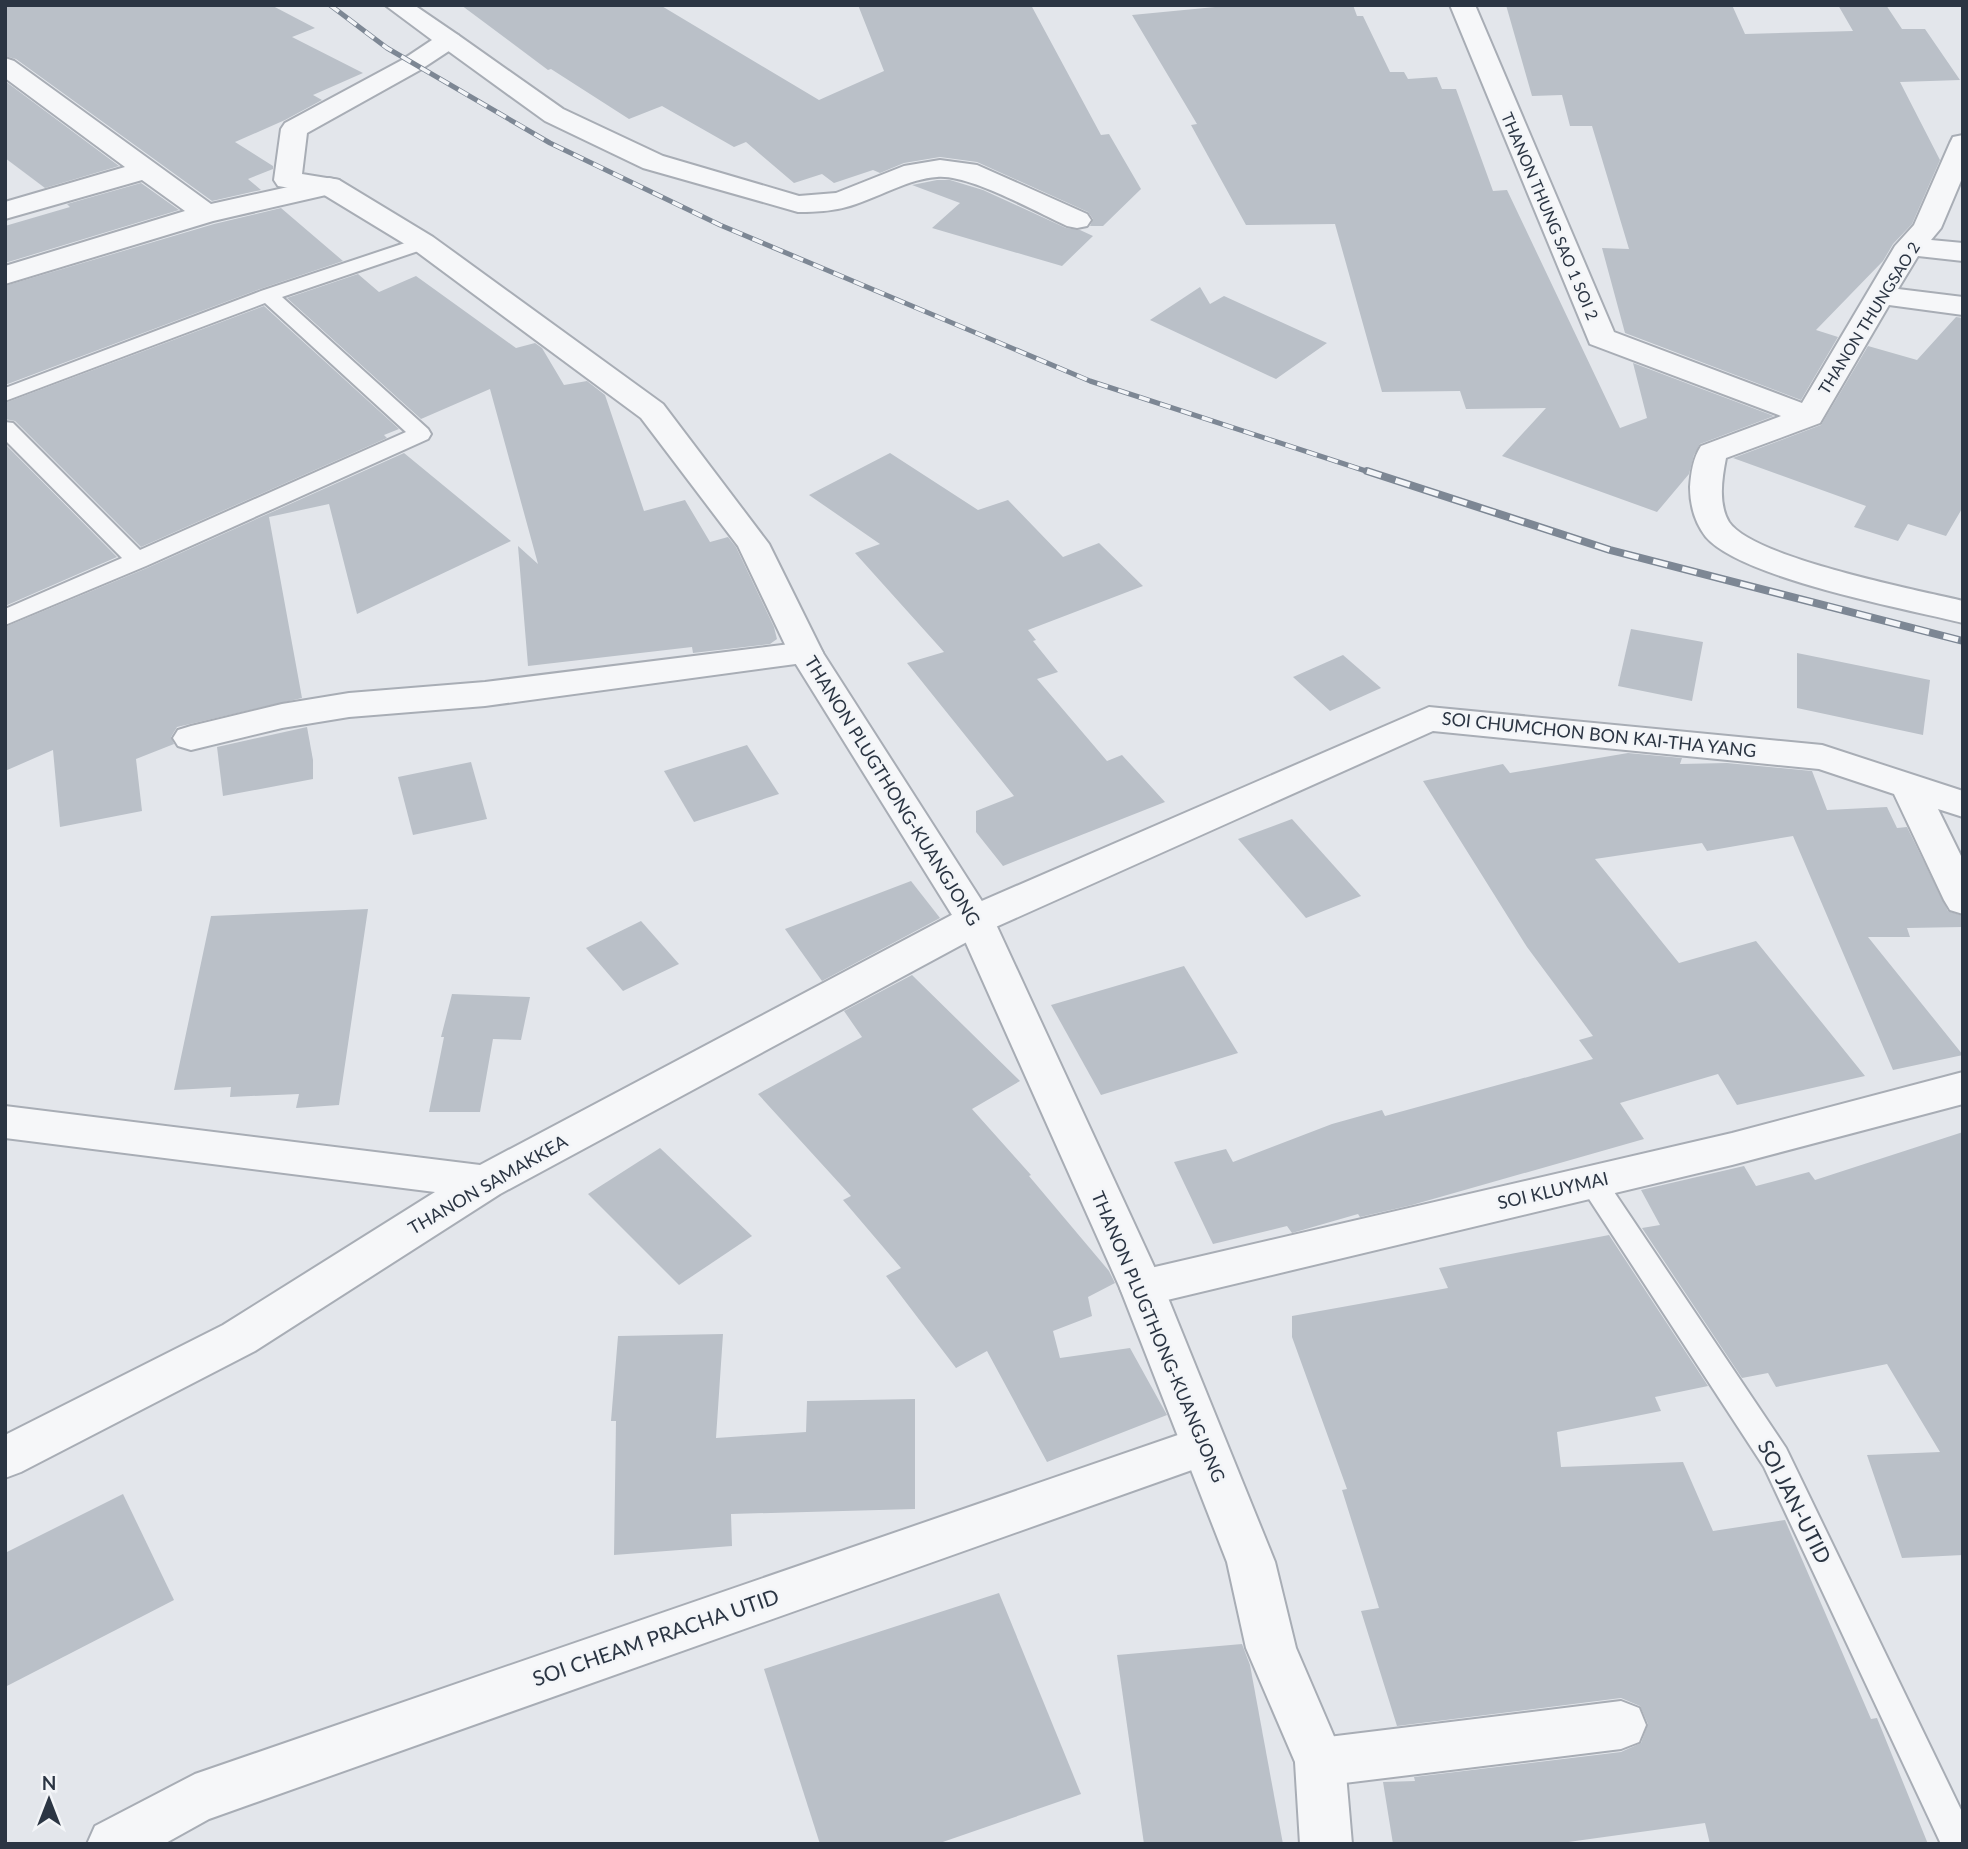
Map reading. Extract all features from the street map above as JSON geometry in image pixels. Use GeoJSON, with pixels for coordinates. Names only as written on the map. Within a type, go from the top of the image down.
{"type":"FeatureCollection","features":[{"type":"Feature","properties":{"kind":"street"},"geometry":{"type":"LineString","coordinates":[[397,5],[554,115],[653,162],[798,204],[824,204],[845,199],[914,172],[940,168],[967,172],[1077,220]]}},
{"type":"Feature","properties":{"kind":"street","name":"THANON THUNG SAO 1 SOI 2"},"geometry":{"type":"LineString","coordinates":[[1462,5],[1601,338],[1809,416]]}},
{"type":"Feature","properties":{"kind":"street","name":"THANON PLUGTHONG-KUANGJONG"},"geometry":{"type":"LineString","coordinates":[[449,40],[411,65],[294,129],[288,180],[329,186],[423,243],[652,411],[753,544],[806,653],[975,920],[1142,1288],[1251,1562],[1271,1648],[1320,1762],[1326,1844]]}},
{"type":"Feature","properties":{"kind":"street"},"geometry":{"type":"LineString","coordinates":[[5,66],[206,215]]}},
{"type":"Feature","properties":{"kind":"street","name":"THANON THUNGSAO 2"},"geometry":{"type":"LineString","coordinates":[[1809,416],[1909,246],[1927,228],[1963,143]]}},
{"type":"Feature","properties":{"kind":"street"},"geometry":{"type":"LineString","coordinates":[[5,211],[146,170]]}},
{"type":"Feature","properties":{"kind":"street"},"geometry":{"type":"LineString","coordinates":[[5,275],[206,215],[329,186]]}},
{"type":"Feature","properties":{"kind":"street"},"geometry":{"type":"LineString","coordinates":[[1909,246],[1963,252]]}},
{"type":"Feature","properties":{"kind":"street"},"geometry":{"type":"LineString","coordinates":[[1879,295],[1963,306]]}},
{"type":"Feature","properties":{"kind":"street"},"geometry":{"type":"LineString","coordinates":[[1809,416],[1712,453],[1704,480],[1709,508],[1719,530],[1744,547],[1780,565],[1963,612]]}},
{"type":"Feature","properties":{"kind":"street"},"geometry":{"type":"LineString","coordinates":[[191,738],[282,716],[349,705],[485,694],[806,653]]}},
{"type":"Feature","properties":{"kind":"street","name":"SOI CHUMCHON BON KAI-THA YANG"},"geometry":{"type":"LineString","coordinates":[[975,920],[1429,719],[1822,757],[1963,804]]}},
{"type":"Feature","properties":{"kind":"street"},"geometry":{"type":"LineString","coordinates":[[1908,785],[1963,900]]}},
{"type":"Feature","properties":{"kind":"street","name":"THANON SAMAKKEA"},"geometry":{"type":"LineString","coordinates":[[5,1458],[239,1338],[485,1182],[975,920]]}},
{"type":"Feature","properties":{"kind":"street","name":"SOI KLUYMAI"},"geometry":{"type":"LineString","coordinates":[[1142,1288],[1732,1149],[1963,1088]]}},
{"type":"Feature","properties":{"kind":"street"},"geometry":{"type":"LineString","coordinates":[[5,1122],[485,1182]]}},
{"type":"Feature","properties":{"kind":"street","name":"SOI CHEAM PRACHA UTID"},"geometry":{"type":"LineString","coordinates":[[113,1844],[195,1799],[1204,1446]]}},
{"type":"Feature","properties":{"kind":"street"},"geometry":{"type":"LineString","coordinates":[[1320,1762],[1621,1725]]}},
{"type":"Feature","properties":{"kind":"lane"},"geometry":{"type":"LineString","coordinates":[[5,395],[268,295],[423,243]]}},
{"type":"Feature","properties":{"kind":"lane"},"geometry":{"type":"LineString","coordinates":[[5,618],[420,435],[268,295]]}},
{"type":"Feature","properties":{"kind":"lane"},"geometry":{"type":"LineString","coordinates":[[5,428],[138,561]]}},
{"type":"Feature","properties":{"kind":"lane","name":"SOI JAN-UTID"},"geometry":{"type":"LineString","coordinates":[[1592,1182],[1776,1458],[1959,1844]]}},
{"type":"Feature","properties":{"kind":"building"},"geometry":{"type":"Polygon","coordinates":[[[5,5],[271,5],[315,28],[292,37],[363,73],[313,95],[322,100],[285,120],[235,142],[273,166],[273,169],[248,179],[261,190],[212,201],[16,59],[5,56],[5,5]]]}},
{"type":"Feature","properties":{"kind":"building"},"geometry":{"type":"Polygon","coordinates":[[[461,5],[660,5],[819,100],[884,71],[858,5],[1031,5],[1101,135],[1109,134],[1141,189],[1103,226],[1090,226],[1093,219],[1088,212],[977,162],[940,157],[904,163],[880,173],[873,170],[834,183],[822,174],[794,183],[746,142],[734,147],[662,106],[629,119],[551,69],[548,70],[461,5]]]}},
{"type":"Feature","properties":{"kind":"building"},"geometry":{"type":"Polygon","coordinates":[[[1236,5],[1353,5],[1357,16],[1363,16],[1390,72],[1404,72],[1408,79],[1437,77],[1442,89],[1456,89],[1493,191],[1507,190],[1620,428],[1647,418],[1633,363],[1774,416],[1700,444],[1689,474],[1657,512],[1502,456],[1546,408],[1466,409],[1460,391],[1382,392],[1335,224],[1246,225],[1191,125],[1197,124],[1132,15],[1236,5]]]}},
{"type":"Feature","properties":{"kind":"building"},"geometry":{"type":"Polygon","coordinates":[[[1506,5],[1732,5],[1745,34],[1853,31],[1838,5],[1886,5],[1902,29],[1925,29],[1960,80],[1900,82],[1940,160],[1912,224],[1893,244],[1883,261],[1816,330],[1838,337],[1801,400],[1625,333],[1602,248],[1629,249],[1592,126],[1570,126],[1562,95],[1532,96],[1506,5]]]}},
{"type":"Feature","properties":{"kind":"building"},"geometry":{"type":"Polygon","coordinates":[[[5,81],[119,166],[45,188],[5,158],[5,81]]]}},
{"type":"Feature","properties":{"kind":"building"},"geometry":{"type":"Polygon","coordinates":[[[950,180],[983,190],[1066,228],[1093,236],[1062,266],[932,228],[960,203],[912,185],[950,180]]]}},
{"type":"Feature","properties":{"kind":"building"},"geometry":{"type":"Polygon","coordinates":[[[141,183],[179,210],[5,263],[5,226],[70,207],[67,204],[141,183]]]}},
{"type":"Feature","properties":{"kind":"building"},"geometry":{"type":"Polygon","coordinates":[[[281,208],[343,261],[260,289],[5,385],[5,286],[214,224],[281,208]]]}},
{"type":"Feature","properties":{"kind":"building"},"geometry":{"type":"Polygon","coordinates":[[[358,274],[379,292],[416,276],[516,348],[535,343],[542,348],[564,385],[587,381],[605,395],[644,511],[685,500],[710,542],[728,537],[736,547],[774,627],[777,639],[770,644],[693,653],[692,647],[528,666],[518,546],[538,564],[490,389],[421,419],[287,298],[358,274]]]}},
{"type":"Feature","properties":{"kind":"building"},"geometry":{"type":"Polygon","coordinates":[[[1200,287],[1210,304],[1224,296],[1327,343],[1276,379],[1150,320],[1200,287]]]}},
{"type":"Feature","properties":{"kind":"building"},"geometry":{"type":"Polygon","coordinates":[[[264,306],[399,429],[384,435],[387,438],[141,547],[15,421],[5,419],[5,403],[264,306]]]}},
{"type":"Feature","properties":{"kind":"building"},"geometry":{"type":"Polygon","coordinates":[[[1956,317],[1963,318],[1963,507],[1946,536],[1908,524],[1898,541],[1854,527],[1866,506],[1733,458],[1821,425],[1868,346],[1917,360],[1956,317]]]}},
{"type":"Feature","properties":{"kind":"building"},"geometry":{"type":"Polygon","coordinates":[[[5,444],[117,557],[5,606],[5,444]]]}},
{"type":"Feature","properties":{"kind":"building"},"geometry":{"type":"Polygon","coordinates":[[[404,453],[511,541],[357,614],[329,504],[269,517],[302,698],[177,727],[171,737],[174,744],[136,759],[142,811],[60,827],[53,750],[5,771],[5,627],[147,568],[404,453]]]}},
{"type":"Feature","properties":{"kind":"building"},"geometry":{"type":"Polygon","coordinates":[[[890,453],[978,510],[1008,500],[1063,557],[1099,543],[1143,586],[1028,630],[1036,640],[1033,641],[1058,672],[1037,679],[1107,761],[1122,755],[1165,802],[1003,866],[976,832],[976,811],[1014,796],[907,663],[944,652],[855,553],[880,544],[809,495],[890,453]]]}},
{"type":"Feature","properties":{"kind":"building"},"geometry":{"type":"Polygon","coordinates":[[[1631,629],[1703,642],[1692,701],[1618,686],[1631,629]]]}},
{"type":"Feature","properties":{"kind":"building"},"geometry":{"type":"Polygon","coordinates":[[[1797,653],[1930,680],[1923,735],[1797,708],[1797,653]]]}},
{"type":"Feature","properties":{"kind":"building"},"geometry":{"type":"Polygon","coordinates":[[[1343,655],[1381,688],[1330,711],[1293,677],[1343,655]]]}},
{"type":"Feature","properties":{"kind":"building"},"geometry":{"type":"Polygon","coordinates":[[[307,727],[313,760],[313,779],[223,796],[217,747],[307,727]]]}},
{"type":"Feature","properties":{"kind":"building"},"geometry":{"type":"Polygon","coordinates":[[[747,745],[779,794],[694,822],[664,771],[747,745]]]}},
{"type":"Feature","properties":{"kind":"building"},"geometry":{"type":"Polygon","coordinates":[[[1628,753],[1682,758],[1680,764],[1727,763],[1812,771],[1827,810],[1887,807],[1897,828],[1907,827],[1948,911],[1963,916],[1963,927],[1907,928],[1910,937],[1868,937],[1963,1055],[1893,1070],[1793,836],[1707,851],[1702,843],[1595,859],[1679,963],[1756,941],[1865,1076],[1737,1105],[1718,1074],[1620,1103],[1644,1139],[1412,1205],[1360,1217],[1358,1214],[1292,1233],[1287,1226],[1213,1244],[1174,1162],[1226,1149],[1233,1162],[1332,1124],[1382,1110],[1385,1116],[1593,1059],[1579,1040],[1593,1036],[1527,947],[1423,781],[1503,764],[1510,773],[1628,753]]]}},
{"type":"Feature","properties":{"kind":"building"},"geometry":{"type":"Polygon","coordinates":[[[471,762],[487,819],[413,835],[398,777],[471,762]]]}},
{"type":"Feature","properties":{"kind":"building"},"geometry":{"type":"Polygon","coordinates":[[[1292,819],[1361,896],[1306,918],[1238,839],[1292,819]]]}},
{"type":"Feature","properties":{"kind":"building"},"geometry":{"type":"Polygon","coordinates":[[[911,881],[940,918],[822,981],[785,929],[911,881]]]}},
{"type":"Feature","properties":{"kind":"building"},"geometry":{"type":"Polygon","coordinates":[[[368,909],[339,1105],[296,1108],[299,1094],[230,1097],[231,1087],[174,1090],[211,916],[368,909]]]}},
{"type":"Feature","properties":{"kind":"building"},"geometry":{"type":"Polygon","coordinates":[[[641,921],[679,964],[623,991],[586,948],[641,921]]]}},
{"type":"Feature","properties":{"kind":"building"},"geometry":{"type":"Polygon","coordinates":[[[1184,966],[1238,1053],[1101,1095],[1051,1005],[1184,966]]]}},
{"type":"Feature","properties":{"kind":"building"},"geometry":{"type":"Polygon","coordinates":[[[912,975],[1020,1081],[972,1109],[1031,1175],[1029,1176],[1109,1271],[1115,1283],[1088,1297],[1092,1316],[1053,1331],[1060,1358],[1130,1348],[1167,1415],[1047,1462],[987,1351],[956,1368],[886,1276],[901,1268],[843,1200],[851,1196],[758,1094],[862,1037],[844,1011],[912,975]]]}},
{"type":"Feature","properties":{"kind":"building"},"geometry":{"type":"Polygon","coordinates":[[[452,994],[530,997],[521,1040],[493,1039],[480,1112],[429,1112],[444,1037],[441,1037],[452,994]]]}},
{"type":"Feature","properties":{"kind":"building"},"geometry":{"type":"Polygon","coordinates":[[[1963,1132],[1963,1555],[1902,1558],[1867,1455],[1940,1452],[1887,1364],[1776,1387],[1768,1373],[1742,1378],[1642,1228],[1660,1225],[1641,1190],[1744,1166],[1756,1186],[1809,1172],[1815,1180],[1963,1132]]]}},
{"type":"Feature","properties":{"kind":"building"},"geometry":{"type":"Polygon","coordinates":[[[660,1148],[752,1236],[679,1285],[588,1194],[660,1148]]]}},
{"type":"Feature","properties":{"kind":"building"},"geometry":{"type":"Polygon","coordinates":[[[1609,1235],[1708,1386],[1655,1397],[1661,1411],[1557,1432],[1561,1467],[1683,1462],[1713,1531],[1785,1520],[1871,1719],[1877,1718],[1928,1844],[1710,1844],[1705,1823],[1554,1844],[1393,1844],[1383,1782],[1415,1781],[1414,1777],[1621,1752],[1641,1743],[1648,1724],[1640,1706],[1621,1698],[1397,1726],[1361,1611],[1379,1608],[1342,1490],[1347,1489],[1292,1337],[1292,1316],[1448,1288],[1439,1268],[1609,1235]]]}},
{"type":"Feature","properties":{"kind":"building"},"geometry":{"type":"Polygon","coordinates":[[[723,1334],[716,1438],[806,1432],[807,1401],[915,1399],[915,1509],[731,1514],[732,1546],[614,1555],[616,1421],[611,1421],[618,1336],[723,1334]]]}},
{"type":"Feature","properties":{"kind":"building"},"geometry":{"type":"Polygon","coordinates":[[[123,1494],[174,1600],[5,1687],[5,1553],[123,1494]]]}},
{"type":"Feature","properties":{"kind":"building"},"geometry":{"type":"Polygon","coordinates":[[[999,1593],[1081,1794],[937,1844],[820,1844],[764,1669],[999,1593]]]}},
{"type":"Feature","properties":{"kind":"building"},"geometry":{"type":"Polygon","coordinates":[[[1242,1644],[1250,1665],[1283,1844],[1144,1844],[1117,1655],[1242,1644]]]}},
{"type":"Feature","properties":{"kind":"railway"},"geometry":{"type":"LineString","coordinates":[[330,5],[387,48],[550,143],[720,225],[1090,381],[1372,473]]}},
{"type":"Feature","properties":{"kind":"railway"},"geometry":{"type":"LineString","coordinates":[[1367,471],[1610,550],[1963,641]]}}]}
